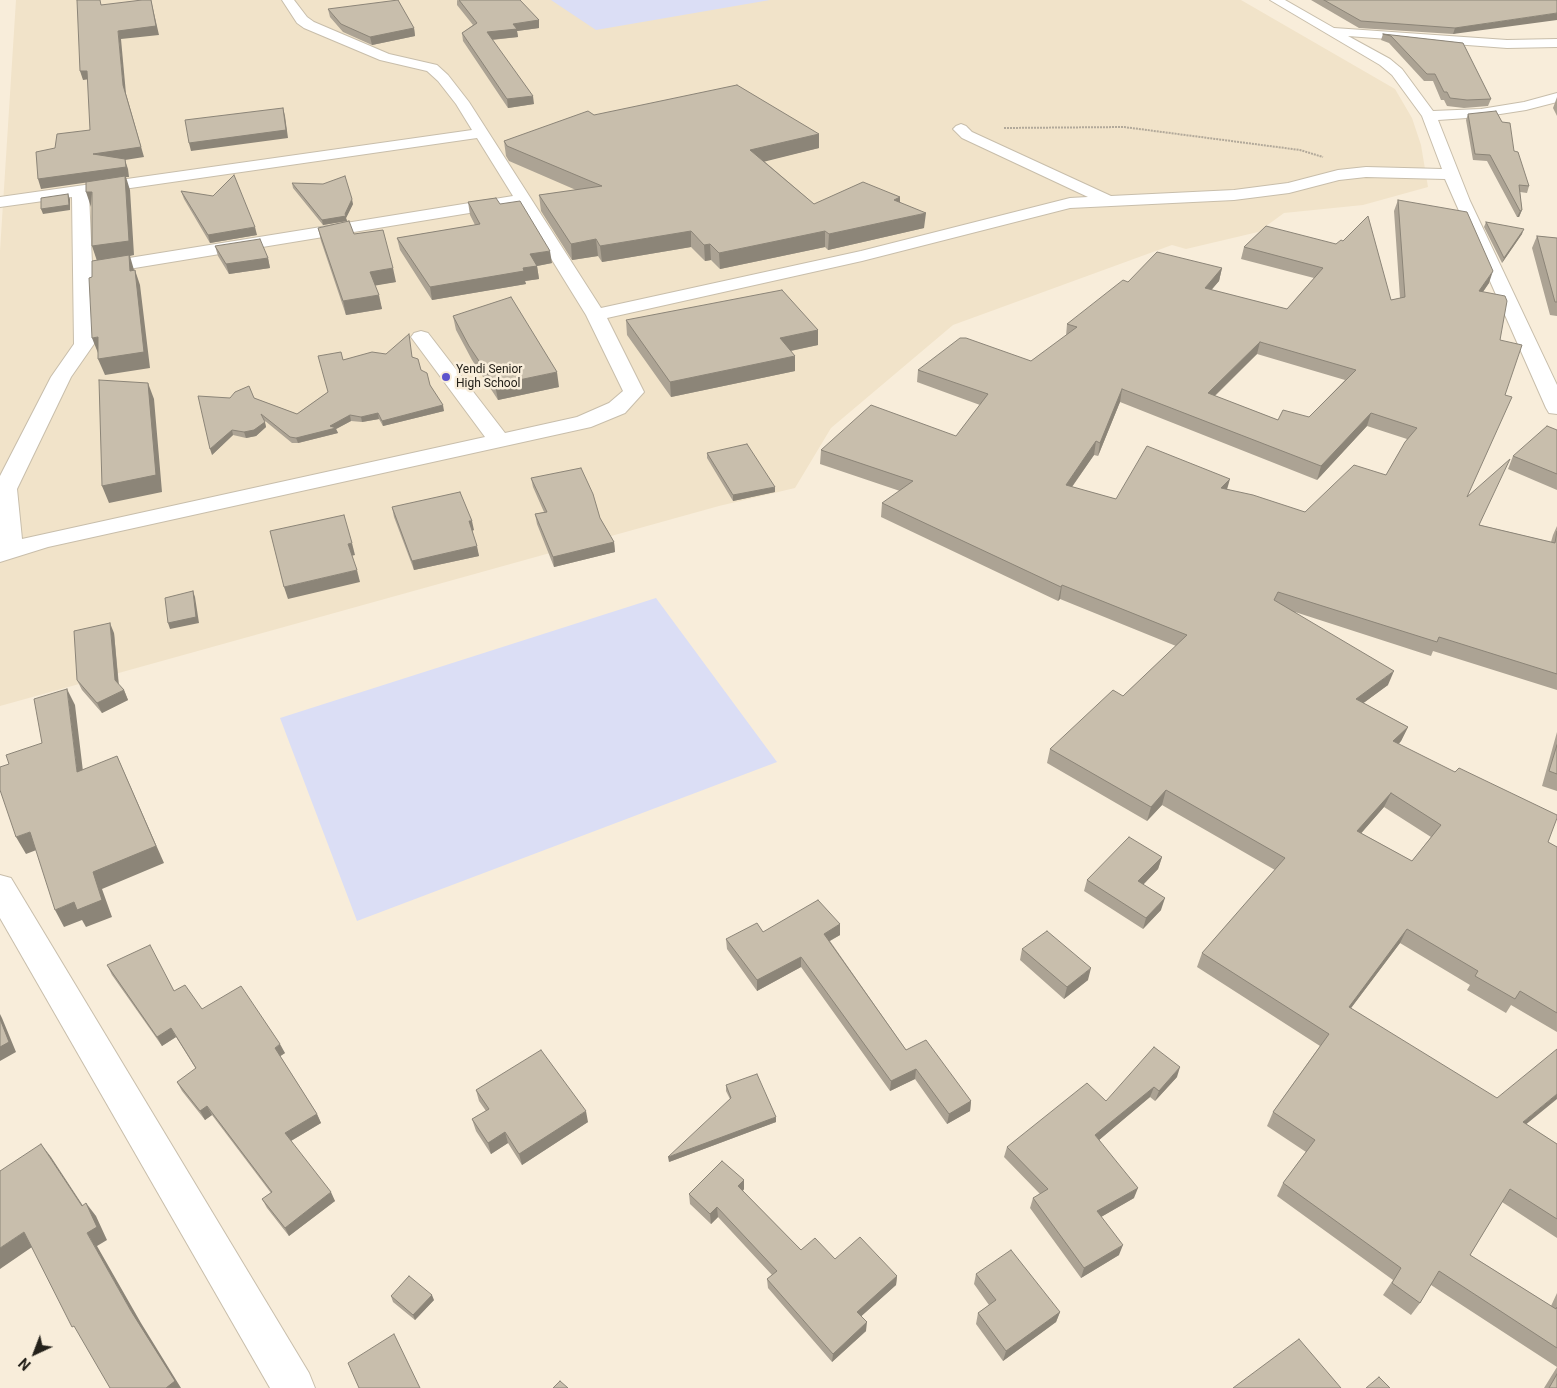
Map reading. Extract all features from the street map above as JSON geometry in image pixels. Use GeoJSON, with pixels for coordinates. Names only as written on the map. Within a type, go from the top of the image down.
{"type":"FeatureCollection","features":[{"type":"Feature","properties":{"kind":"street"},"geometry":{"type":"LineString","coordinates":[[80,190],[84,344],[61,377],[5,489],[6,553],[50,538],[583,422],[618,408],[634,392],[596,315],[462,102],[443,78],[432,68],[385,57],[309,25],[302,20],[288,0]]}},
{"type":"Feature","properties":{"kind":"street"},"geometry":{"type":"LineString","coordinates":[[1276,0],[1384,62],[1396,72],[1428,116],[1451,174],[1557,408]]}},
{"type":"Feature","properties":{"kind":"street"},"geometry":{"type":"LineString","coordinates":[[1330,31],[1507,44],[1557,43]]}},
{"type":"Feature","properties":{"kind":"street"},"geometry":{"type":"LineString","coordinates":[[1428,116],[1481,113],[1526,106],[1557,97]]}},
{"type":"Feature","properties":{"kind":"street"},"geometry":{"type":"LineString","coordinates":[[961,129],[967,135],[1112,201]]}},
{"type":"Feature","properties":{"kind":"street"},"geometry":{"type":"LineString","coordinates":[[0,202],[481,133]]}},
{"type":"Feature","properties":{"kind":"street"},"geometry":{"type":"LineString","coordinates":[[596,315],[862,256],[1070,203],[1234,195],[1289,188],[1338,175],[1366,172],[1451,174]]}},
{"type":"Feature","properties":{"kind":"street"},"geometry":{"type":"LineString","coordinates":[[83,271],[523,199]]}},
{"type":"Feature","properties":{"kind":"street"},"geometry":{"type":"LineString","coordinates":[[422,337],[499,440]]}},
{"type":"Feature","properties":{"kind":"street"},"geometry":{"type":"LineString","coordinates":[[0,887],[294,1388]]}},
{"type":"Feature","properties":{"kind":"path"},"geometry":{"type":"LineString","coordinates":[[961,129],[1124,127],[1300,150],[1366,172]]}},
{"type":"Feature","properties":{"kind":"shaded area","name":"Yendi Senior High School"},"geometry":{"type":"Polygon","coordinates":[[[16,0],[1241,0],[1395,89],[1412,118],[1421,145],[1428,187],[1363,205],[1284,213],[1258,232],[1186,249],[1172,245],[953,325],[831,428],[795,488],[719,506],[0,706],[0,251],[16,0]]]}},
{"type":"Feature","properties":{"kind":"shaded area"},"geometry":{"type":"Polygon","coordinates":[[[551,0],[770,0],[596,30],[551,0]]]}},
{"type":"Feature","properties":{"kind":"shaded area"},"geometry":{"type":"Polygon","coordinates":[[[656,598],[777,762],[357,921],[280,718],[656,598]]]}},
{"type":"Feature","properties":{"kind":"building"},"geometry":{"type":"Polygon","coordinates":[[[77,0],[100,0],[101,5],[151,0],[156,26],[118,31],[123,85],[141,147],[93,154],[125,159],[126,167],[38,179],[36,152],[55,148],[57,134],[90,130],[87,71],[80,71],[77,0]]]}},
{"type":"Feature","properties":{"kind":"building"},"geometry":{"type":"Polygon","coordinates":[[[398,0],[414,28],[370,37],[341,24],[328,9],[398,0]]]}},
{"type":"Feature","properties":{"kind":"building"},"geometry":{"type":"Polygon","coordinates":[[[459,0],[520,0],[539,20],[513,24],[517,29],[487,32],[533,96],[507,99],[462,33],[477,23],[459,0]]]}},
{"type":"Feature","properties":{"kind":"building"},"geometry":{"type":"Polygon","coordinates":[[[1324,0],[1557,0],[1557,13],[1455,28],[1361,21],[1324,0]]]}},
{"type":"Feature","properties":{"kind":"building"},"geometry":{"type":"Polygon","coordinates":[[[1383,34],[1463,43],[1491,99],[1467,100],[1450,98],[1447,92],[1444,92],[1435,74],[1427,74],[1391,36],[1383,34]]]}},
{"type":"Feature","properties":{"kind":"building"},"geometry":{"type":"Polygon","coordinates":[[[737,85],[819,134],[750,150],[814,204],[863,182],[900,197],[894,200],[926,213],[829,234],[825,231],[719,253],[710,244],[704,245],[691,231],[600,246],[596,239],[571,244],[539,195],[602,186],[507,146],[504,141],[588,111],[594,115],[737,85]]]}},
{"type":"Feature","properties":{"kind":"building"},"geometry":{"type":"Polygon","coordinates":[[[283,108],[286,130],[189,143],[185,120],[283,108]]]}},
{"type":"Feature","properties":{"kind":"building"},"geometry":{"type":"Polygon","coordinates":[[[1496,111],[1502,122],[1510,123],[1514,151],[1518,152],[1529,186],[1519,185],[1522,210],[1520,211],[1490,155],[1475,154],[1468,114],[1496,111]]]}},
{"type":"Feature","properties":{"kind":"building"},"geometry":{"type":"Polygon","coordinates":[[[234,175],[255,227],[208,235],[181,191],[213,196],[234,175]]]}},
{"type":"Feature","properties":{"kind":"building"},"geometry":{"type":"Polygon","coordinates":[[[125,176],[129,241],[92,246],[92,192],[86,192],[86,182],[125,176]]]}},
{"type":"Feature","properties":{"kind":"building"},"geometry":{"type":"Polygon","coordinates":[[[345,176],[352,199],[345,214],[346,216],[322,220],[292,183],[323,184],[345,176]]]}},
{"type":"Feature","properties":{"kind":"building"},"geometry":{"type":"Polygon","coordinates":[[[68,194],[69,205],[41,209],[41,198],[68,194]]]}},
{"type":"Feature","properties":{"kind":"building"},"geometry":{"type":"Polygon","coordinates":[[[496,198],[500,204],[520,201],[550,251],[530,254],[537,266],[523,268],[524,271],[430,287],[397,238],[480,224],[468,202],[496,198]]]}},
{"type":"Feature","properties":{"kind":"building"},"geometry":{"type":"Polygon","coordinates":[[[1398,200],[1467,212],[1493,271],[1479,291],[1505,296],[1507,301],[1500,340],[1522,345],[1505,395],[1512,397],[1467,497],[1510,459],[1479,525],[1555,543],[1557,531],[1557,674],[1439,637],[1437,642],[1278,592],[1274,600],[1394,671],[1356,699],[1408,727],[1393,741],[1455,772],[1459,768],[1557,815],[1548,842],[1557,847],[1557,1013],[1520,991],[1515,999],[1475,976],[1478,971],[1407,929],[1349,1007],[1497,1098],[1557,1049],[1557,1094],[1523,1122],[1557,1144],[1557,1219],[1510,1189],[1470,1255],[1556,1309],[1557,1307],[1557,1348],[1439,1271],[1420,1303],[1392,1283],[1401,1268],[1283,1183],[1315,1140],[1273,1112],[1329,1034],[1202,953],[1285,858],[1166,790],[1151,807],[1050,749],[1113,690],[1123,696],[1187,635],[1062,585],[1061,587],[882,503],[913,481],[821,450],[871,405],[956,436],[988,394],[918,370],[960,338],[966,338],[1031,361],[1077,327],[1067,324],[1123,280],[1128,282],[1157,252],[1222,268],[1205,288],[1287,309],[1323,268],[1244,247],[1266,226],[1336,244],[1341,240],[1343,241],[1368,216],[1391,300],[1405,297],[1398,200]],[[1260,342],[1208,393],[1278,420],[1283,410],[1309,417],[1356,370],[1260,342]],[[1122,389],[1100,443],[1096,441],[1066,485],[1116,499],[1147,446],[1230,479],[1221,488],[1253,495],[1305,512],[1354,465],[1386,475],[1405,442],[1417,428],[1371,413],[1321,466],[1122,389]],[[1391,793],[1357,831],[1412,861],[1441,825],[1391,793]]]}},
{"type":"Feature","properties":{"kind":"building"},"geometry":{"type":"Polygon","coordinates":[[[349,221],[354,234],[383,230],[393,268],[370,272],[379,295],[343,301],[318,228],[349,221]]]}},
{"type":"Feature","properties":{"kind":"building"},"geometry":{"type":"Polygon","coordinates":[[[1486,222],[1524,229],[1504,258],[1486,222]]]}},
{"type":"Feature","properties":{"kind":"building"},"geometry":{"type":"Polygon","coordinates":[[[1537,236],[1557,238],[1557,302],[1555,302],[1537,236]]]}},
{"type":"Feature","properties":{"kind":"building"},"geometry":{"type":"Polygon","coordinates":[[[260,239],[268,258],[226,264],[215,246],[260,239]]]}},
{"type":"Feature","properties":{"kind":"building"},"geometry":{"type":"Polygon","coordinates":[[[129,255],[130,271],[135,270],[144,352],[98,359],[98,337],[92,338],[89,278],[92,277],[92,261],[129,255]]]}},
{"type":"Feature","properties":{"kind":"building"},"geometry":{"type":"Polygon","coordinates":[[[782,290],[818,330],[780,338],[795,356],[670,382],[626,320],[782,290]]]}},
{"type":"Feature","properties":{"kind":"building"},"geometry":{"type":"Polygon","coordinates":[[[511,297],[557,372],[495,385],[469,346],[453,316],[511,297]]]}},
{"type":"Feature","properties":{"kind":"building"},"geometry":{"type":"Polygon","coordinates":[[[409,334],[412,357],[418,359],[421,370],[427,373],[430,385],[443,405],[382,421],[378,413],[361,417],[350,415],[330,426],[336,428],[296,438],[290,437],[261,414],[265,422],[254,430],[244,432],[232,430],[210,449],[198,396],[230,398],[235,392],[249,386],[254,398],[297,414],[328,392],[318,356],[341,352],[343,360],[372,352],[386,354],[409,334]]]}},
{"type":"Feature","properties":{"kind":"building"},"geometry":{"type":"Polygon","coordinates":[[[99,380],[148,383],[156,475],[102,486],[99,380]]]}},
{"type":"Feature","properties":{"kind":"building"},"geometry":{"type":"Polygon","coordinates":[[[1547,426],[1557,430],[1557,474],[1513,456],[1547,426]]]}},
{"type":"Feature","properties":{"kind":"building"},"geometry":{"type":"Polygon","coordinates":[[[747,444],[775,487],[733,495],[707,453],[747,444]]]}},
{"type":"Feature","properties":{"kind":"building"},"geometry":{"type":"Polygon","coordinates":[[[581,468],[593,494],[600,518],[614,542],[553,557],[535,514],[547,512],[531,478],[581,468]]]}},
{"type":"Feature","properties":{"kind":"building"},"geometry":{"type":"Polygon","coordinates":[[[460,492],[472,521],[469,521],[477,546],[412,561],[392,507],[460,492]]]}},
{"type":"Feature","properties":{"kind":"building"},"geometry":{"type":"Polygon","coordinates":[[[344,515],[352,543],[348,544],[357,570],[284,587],[270,531],[344,515]]]}},
{"type":"Feature","properties":{"kind":"building"},"geometry":{"type":"Polygon","coordinates":[[[193,591],[196,617],[168,623],[165,598],[193,591]]]}},
{"type":"Feature","properties":{"kind":"building"},"geometry":{"type":"Polygon","coordinates":[[[110,623],[115,680],[124,690],[97,703],[77,680],[74,631],[110,623]]]}},
{"type":"Feature","properties":{"kind":"building"},"geometry":{"type":"Polygon","coordinates":[[[67,689],[77,772],[117,756],[156,846],[93,872],[102,900],[77,910],[74,902],[55,910],[30,832],[16,837],[0,790],[0,767],[9,764],[6,755],[42,743],[34,699],[67,689]]]}},
{"type":"Feature","properties":{"kind":"building"},"geometry":{"type":"Polygon","coordinates":[[[1557,745],[1557,774],[1549,771],[1557,745]]]}},
{"type":"Feature","properties":{"kind":"building"},"geometry":{"type":"Polygon","coordinates":[[[1129,837],[1162,857],[1138,881],[1165,898],[1146,918],[1087,880],[1129,837]]]}},
{"type":"Feature","properties":{"kind":"building"},"geometry":{"type":"Polygon","coordinates":[[[818,900],[840,924],[824,934],[906,1050],[926,1040],[971,1101],[949,1114],[916,1069],[891,1081],[801,957],[757,980],[726,939],[757,923],[763,932],[818,900]]]}},
{"type":"Feature","properties":{"kind":"building"},"geometry":{"type":"Polygon","coordinates":[[[1047,931],[1091,968],[1067,987],[1022,949],[1047,931]]]}},
{"type":"Feature","properties":{"kind":"building"},"geometry":{"type":"Polygon","coordinates":[[[150,945],[174,991],[185,985],[202,1009],[241,986],[280,1044],[275,1048],[317,1114],[285,1133],[331,1192],[285,1228],[262,1199],[272,1192],[207,1106],[200,1111],[177,1082],[196,1068],[171,1028],[157,1037],[107,965],[150,945]]]}},
{"type":"Feature","properties":{"kind":"building"},"geometry":{"type":"Polygon","coordinates":[[[0,1019],[9,1042],[0,1047],[0,1019]]]}},
{"type":"Feature","properties":{"kind":"building"},"geometry":{"type":"Polygon","coordinates":[[[1154,1047],[1180,1067],[1159,1091],[1154,1087],[1095,1135],[1138,1188],[1097,1211],[1123,1245],[1084,1268],[1033,1198],[1048,1189],[1007,1147],[1087,1083],[1106,1101],[1154,1047]]]}},
{"type":"Feature","properties":{"kind":"building"},"geometry":{"type":"Polygon","coordinates":[[[541,1050],[586,1111],[519,1154],[505,1132],[488,1143],[472,1119],[489,1109],[476,1090],[541,1050]]]}},
{"type":"Feature","properties":{"kind":"building"},"geometry":{"type":"Polygon","coordinates":[[[757,1074],[776,1117],[668,1157],[731,1098],[726,1085],[757,1074]]]}},
{"type":"Feature","properties":{"kind":"building"},"geometry":{"type":"Polygon","coordinates":[[[41,1144],[82,1206],[86,1203],[97,1227],[87,1233],[131,1311],[175,1381],[166,1388],[110,1388],[74,1326],[72,1327],[24,1232],[0,1248],[0,1171],[41,1144]]]}},
{"type":"Feature","properties":{"kind":"building"},"geometry":{"type":"Polygon","coordinates":[[[722,1161],[744,1180],[738,1186],[801,1250],[815,1238],[835,1259],[860,1237],[897,1276],[857,1312],[867,1322],[833,1354],[767,1279],[777,1271],[717,1207],[710,1214],[689,1194],[722,1161]]]}},
{"type":"Feature","properties":{"kind":"building"},"geometry":{"type":"Polygon","coordinates":[[[1011,1250],[1060,1312],[1006,1351],[978,1313],[996,1300],[976,1274],[1011,1250]]]}},
{"type":"Feature","properties":{"kind":"building"},"geometry":{"type":"Polygon","coordinates":[[[409,1276],[432,1295],[413,1315],[391,1296],[409,1276]]]}},
{"type":"Feature","properties":{"kind":"building"},"geometry":{"type":"Polygon","coordinates":[[[394,1334],[420,1388],[359,1388],[348,1363],[394,1334]]]}},
{"type":"Feature","properties":{"kind":"building"},"geometry":{"type":"Polygon","coordinates":[[[1299,1339],[1341,1388],[1233,1388],[1299,1339]]]}},
{"type":"Feature","properties":{"kind":"building"},"geometry":{"type":"Polygon","coordinates":[[[1557,1374],[1557,1388],[1549,1388],[1557,1374]]]}},
{"type":"Feature","properties":{"kind":"building"},"geometry":{"type":"Polygon","coordinates":[[[1379,1377],[1390,1388],[1366,1388],[1379,1377]]]}},
{"type":"Feature","properties":{"kind":"building"},"geometry":{"type":"Polygon","coordinates":[[[560,1381],[568,1388],[553,1388],[560,1381]]]}},
{"type":"Feature","properties":{"kind":"place","name":"Yendi Senior High School"},"geometry":{"type":"Point","coordinates":[446,377]}}]}
